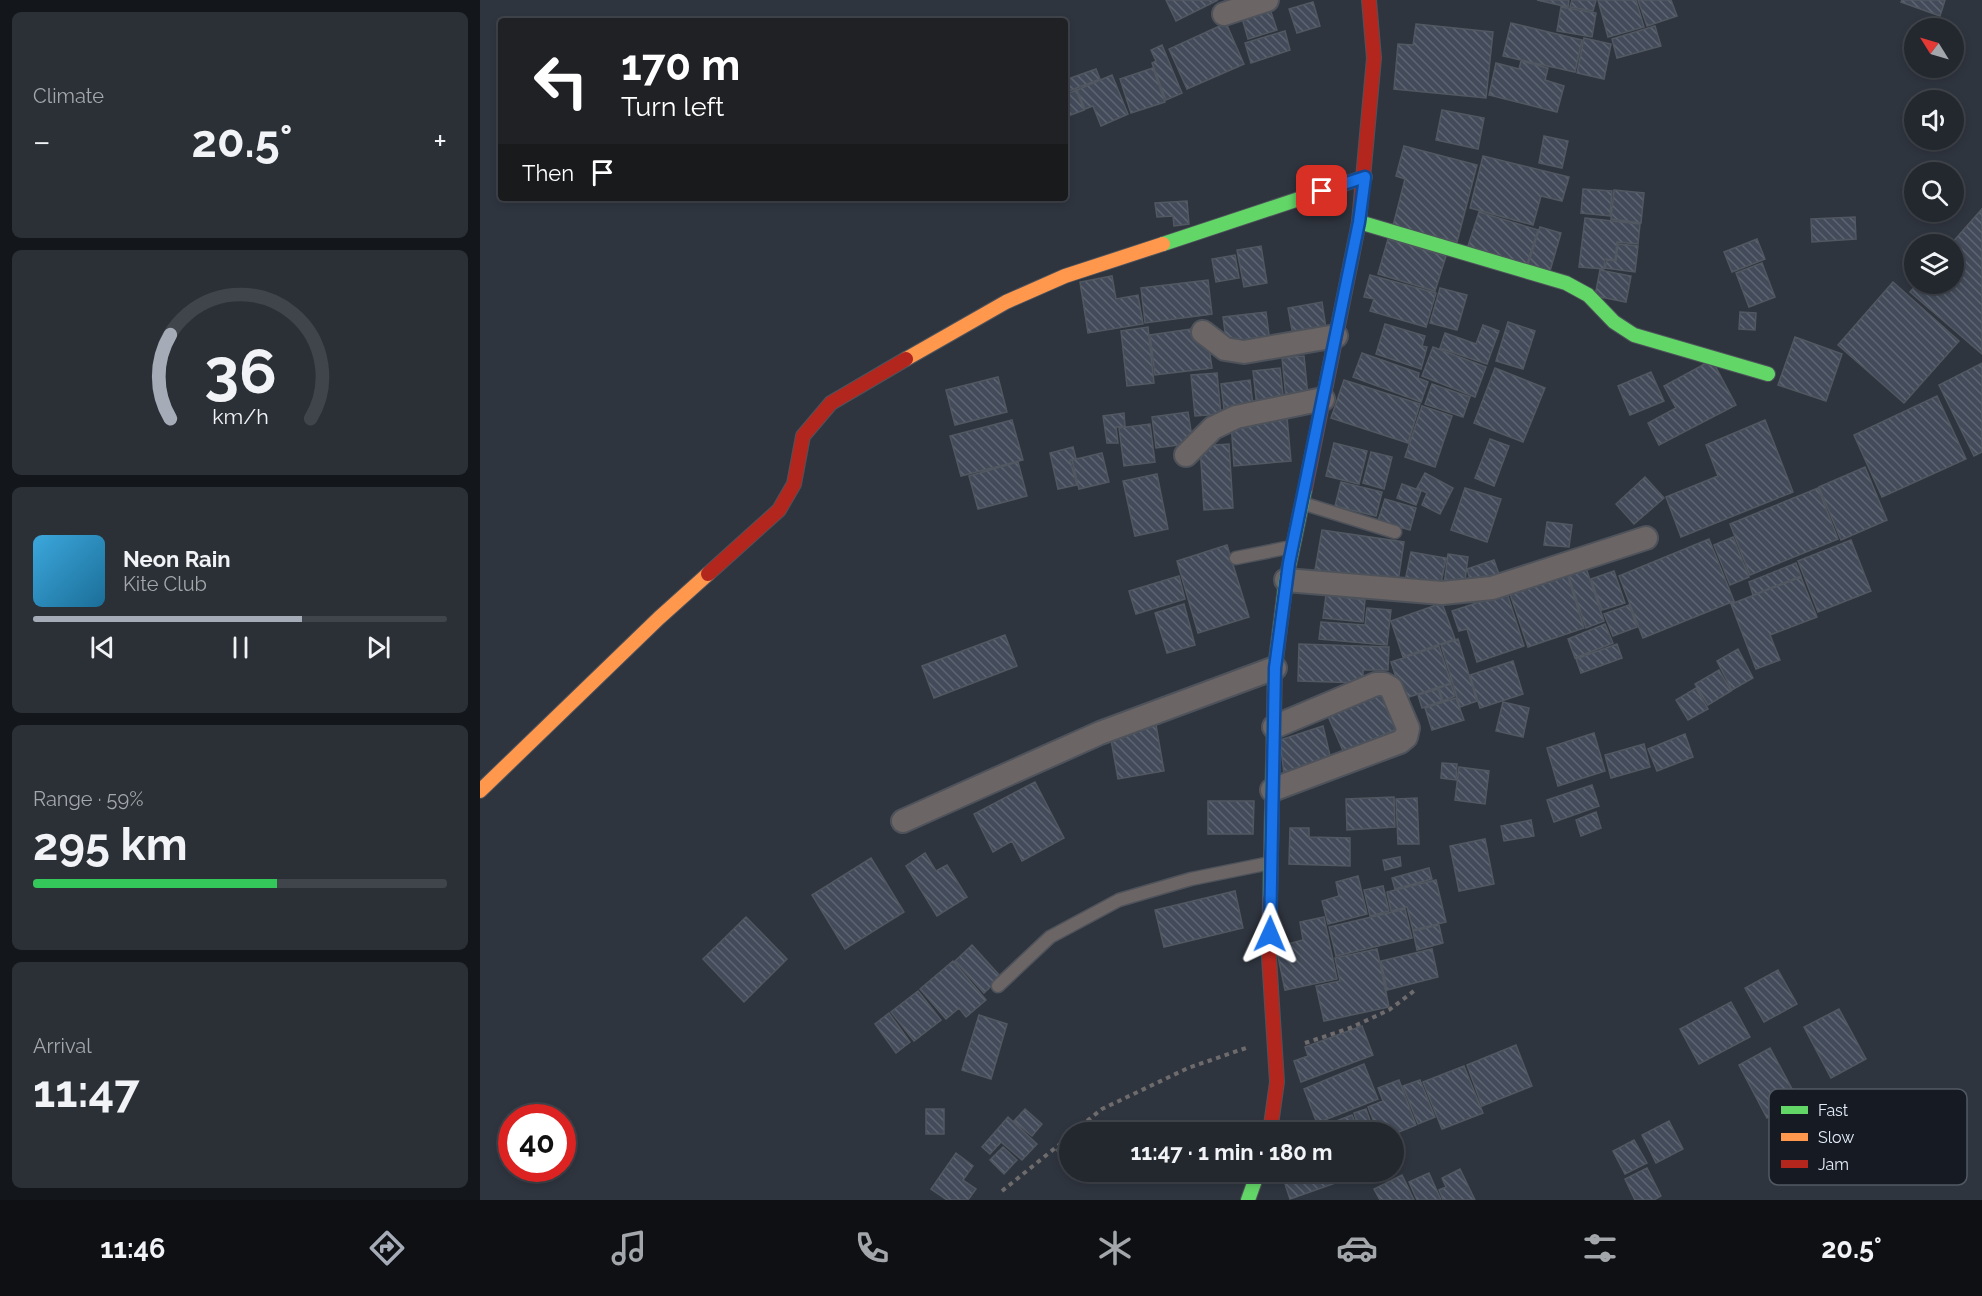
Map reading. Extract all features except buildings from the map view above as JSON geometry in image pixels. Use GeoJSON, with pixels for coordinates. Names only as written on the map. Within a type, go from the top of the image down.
{"type":"FeatureCollection","features":[{"type":"Feature","properties":{"kind":"street"},"geometry":{"type":"LineString","coordinates":[[1224,14],[1267,0]]}},
{"type":"Feature","properties":{"kind":"street"},"geometry":{"type":"LineString","coordinates":[[1271,1122],[1277,1082],[1269,957],[1275,668],[1292,547],[1359,222],[1365,177],[1374,58],[1369,0]]}},
{"type":"Feature","properties":{"kind":"street"},"geometry":{"type":"LineString","coordinates":[[480,791],[659,618],[779,510],[794,483],[803,436],[831,403],[1006,302],[1065,276],[1365,177]]}},
{"type":"Feature","properties":{"kind":"street"},"geometry":{"type":"LineString","coordinates":[[1359,222],[1566,283],[1588,295],[1614,322],[1634,335],[1768,374]]}},
{"type":"Feature","properties":{"kind":"street"},"geometry":{"type":"LineString","coordinates":[[1203,332],[1225,349],[1244,352],[1336,336]]}},
{"type":"Feature","properties":{"kind":"street"},"geometry":{"type":"LineString","coordinates":[[1186,455],[1213,428],[1236,417],[1323,399]]}},
{"type":"Feature","properties":{"kind":"street"},"geometry":{"type":"LineString","coordinates":[[1286,580],[1442,593],[1492,588],[1646,537]]}},
{"type":"Feature","properties":{"kind":"street"},"geometry":{"type":"LineString","coordinates":[[903,821],[1100,733],[1275,668]]}},
{"type":"Feature","properties":{"kind":"street"},"geometry":{"type":"LineString","coordinates":[[1272,790],[1400,742],[1406,737],[1408,728],[1391,687],[1384,684],[1376,684],[1274,727]]}},
{"type":"Feature","properties":{"kind":"street"},"geometry":{"type":"LineString","coordinates":[[1248,1200],[1254,1182]]}},
{"type":"Feature","properties":{"kind":"lane"},"geometry":{"type":"LineString","coordinates":[[1302,503],[1395,532]]}},
{"type":"Feature","properties":{"kind":"lane"},"geometry":{"type":"LineString","coordinates":[[1236,558],[1292,547]]}},
{"type":"Feature","properties":{"kind":"lane"},"geometry":{"type":"LineString","coordinates":[[998,986],[1050,937],[1119,900],[1191,879],[1271,863]]}},
{"type":"Feature","properties":{"kind":"path"},"geometry":{"type":"LineString","coordinates":[[1276,1053],[1350,1028],[1389,1010],[1414,991]]}},
{"type":"Feature","properties":{"kind":"path"},"geometry":{"type":"LineString","coordinates":[[1086,1122],[1102,1109],[1188,1068],[1275,1038]]}},
{"type":"Feature","properties":{"kind":"path"},"geometry":{"type":"LineString","coordinates":[[1002,1191],[1059,1145]]}},
{"type":"Feature","properties":{"kind":"traffic: fast"},"geometry":{"type":"LineString","coordinates":[[1163,244],[1365,177]]}},
{"type":"Feature","properties":{"kind":"traffic: fast"},"geometry":{"type":"LineString","coordinates":[[1359,222],[1566,283],[1588,295],[1614,322],[1634,335],[1768,374]]}},
{"type":"Feature","properties":{"kind":"traffic: fast"},"geometry":{"type":"LineString","coordinates":[[1270,899],[1275,668],[1286,580],[1305,489]]}},
{"type":"Feature","properties":{"kind":"traffic: fast"},"geometry":{"type":"LineString","coordinates":[[1248,1200],[1254,1182]]}},
{"type":"Feature","properties":{"kind":"traffic: slow"},"geometry":{"type":"LineString","coordinates":[[906,359],[1006,302],[1065,276],[1163,244]]}},
{"type":"Feature","properties":{"kind":"traffic: slow"},"geometry":{"type":"LineString","coordinates":[[480,791],[659,618],[708,574]]}},
{"type":"Feature","properties":{"kind":"traffic: jam"},"geometry":{"type":"LineString","coordinates":[[1305,489],[1359,222],[1374,58],[1369,0]]}},
{"type":"Feature","properties":{"kind":"traffic: jam"},"geometry":{"type":"LineString","coordinates":[[708,574],[779,510],[794,484],[803,436],[831,403],[906,359]]}},
{"type":"Feature","properties":{"kind":"traffic: jam"},"geometry":{"type":"LineString","coordinates":[[1270,899],[1269,957],[1277,1082],[1271,1122]]}},
{"type":"Feature","properties":{"kind":"route"},"geometry":{"type":"LineString","coordinates":[[1270,934],[1275,668],[1286,580],[1359,222],[1365,177],[1322,191]]}}]}
